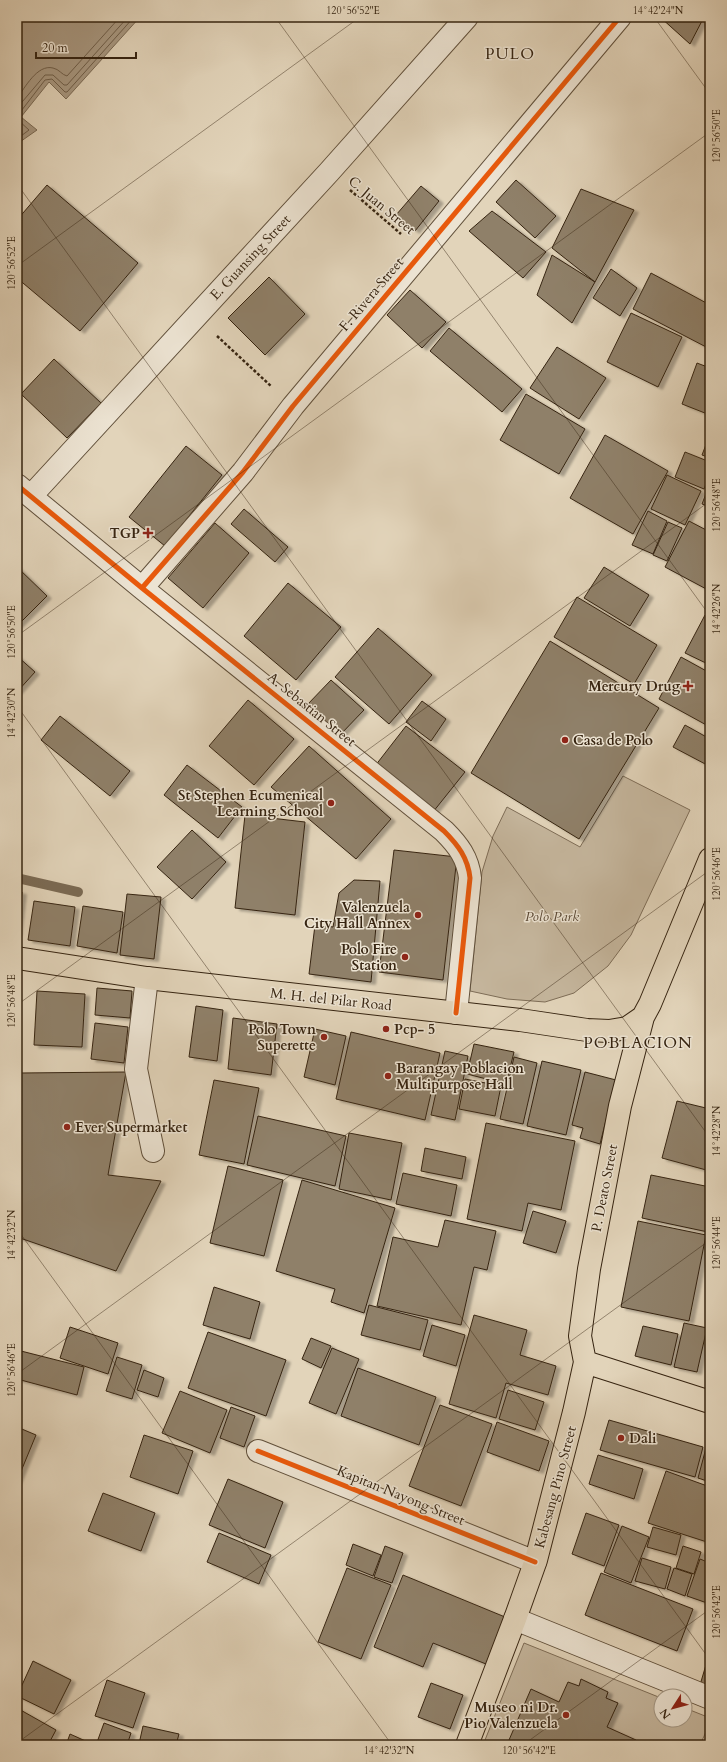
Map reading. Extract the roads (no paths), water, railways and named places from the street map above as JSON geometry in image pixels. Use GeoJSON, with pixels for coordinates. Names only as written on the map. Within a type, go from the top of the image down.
{"type":"FeatureCollection","features":[{"type":"Feature","properties":{"kind":"main road","name":"P. Deato Street"},"geometry":{"type":"LineString","coordinates":[[586,1362],[580,1336],[589,1269],[620,1106],[643,1017],[650,1004],[710,859]]}},
{"type":"Feature","properties":{"kind":"main road","name":"M. H. del Pilar Road"},"geometry":{"type":"LineString","coordinates":[[17,958],[147,978],[520,1020],[588,1030],[609,1031],[627,1028],[643,1017]]}},
{"type":"Feature","properties":{"kind":"main road"},"geometry":{"type":"LineString","coordinates":[[586,1362],[710,1402]]}},
{"type":"Feature","properties":{"kind":"main road","name":"Kabesang Pino Street"},"geometry":{"type":"LineString","coordinates":[[467,1745],[515,1619],[534,1562],[586,1362]]}},
{"type":"Feature","properties":{"kind":"street","name":"E. Guansing Street"},"geometry":{"type":"LineString","coordinates":[[24,490],[196,316],[329,172],[467,17]]}},
{"type":"Feature","properties":{"kind":"street","name":"F. Rivera Street"},"geometry":{"type":"LineString","coordinates":[[142,588],[243,472],[293,406],[620,17]]}},
{"type":"Feature","properties":{"kind":"street","name":"A. Sebastian Street"},"geometry":{"type":"LineString","coordinates":[[24,490],[142,588],[444,831],[455,842],[464,854],[469,867],[470,878],[456,1013]]}},
{"type":"Feature","properties":{"kind":"street"},"geometry":{"type":"LineString","coordinates":[[147,978],[136,1070],[153,1151]]}},
{"type":"Feature","properties":{"kind":"street","name":"Kapitan Nayong Street"},"geometry":{"type":"LineString","coordinates":[[258,1451],[534,1562]]}},
{"type":"Feature","properties":{"kind":"street"},"geometry":{"type":"LineString","coordinates":[[515,1619],[710,1698]]}},
{"type":"Feature","properties":{"kind":"water"},"geometry":{"type":"Polygon","coordinates":[[[17,17],[140,17],[66,99],[49,82],[21,117],[37,130],[17,144],[17,17]]]}},
{"type":"Feature","properties":{"kind":"waterway"},"geometry":{"type":"LineString","coordinates":[[17,878],[78,892]]}},
{"type":"Feature","properties":{"kind":"place","name":"TGP"},"geometry":{"type":"Point","coordinates":[148,533]}},
{"type":"Feature","properties":{"kind":"place","name":"Mercury Drug"},"geometry":{"type":"Point","coordinates":[688,686]}},
{"type":"Feature","properties":{"kind":"place","name":"Casa de Polo"},"geometry":{"type":"Point","coordinates":[565,740]}},
{"type":"Feature","properties":{"kind":"place","name":"St Stephen Ecumenical Learning School"},"geometry":{"type":"Point","coordinates":[331,803]}},
{"type":"Feature","properties":{"kind":"place","name":"Valenzuela City Hall Annex"},"geometry":{"type":"Point","coordinates":[418,915]}},
{"type":"Feature","properties":{"kind":"place","name":"Polo Fire Station"},"geometry":{"type":"Point","coordinates":[405,957]}},
{"type":"Feature","properties":{"kind":"place","name":"Pcp- 5"},"geometry":{"type":"Point","coordinates":[386,1029]}},
{"type":"Feature","properties":{"kind":"place","name":"Polo Town Superette"},"geometry":{"type":"Point","coordinates":[324,1037]}},
{"type":"Feature","properties":{"kind":"place","name":"Barangay Poblacion Multipurpose Hall"},"geometry":{"type":"Point","coordinates":[388,1076]}},
{"type":"Feature","properties":{"kind":"place","name":"Ever Supermarket"},"geometry":{"type":"Point","coordinates":[67,1127]}},
{"type":"Feature","properties":{"kind":"place","name":"Dali"},"geometry":{"type":"Point","coordinates":[621,1438]}},
{"type":"Feature","properties":{"kind":"place","name":"Museo ni Dr. Pio Valenzuela"},"geometry":{"type":"Point","coordinates":[566,1715]}},
{"type":"Feature","properties":{"kind":"district","name":"PULO"},"geometry":{"type":"Point","coordinates":[510,53]}},
{"type":"Feature","properties":{"kind":"district","name":"POBLACION"},"geometry":{"type":"Point","coordinates":[638,1042]}},
{"type":"Feature","properties":{"kind":"park label","name":"Polo Park"},"geometry":{"type":"Point","coordinates":[552,916]}}]}
